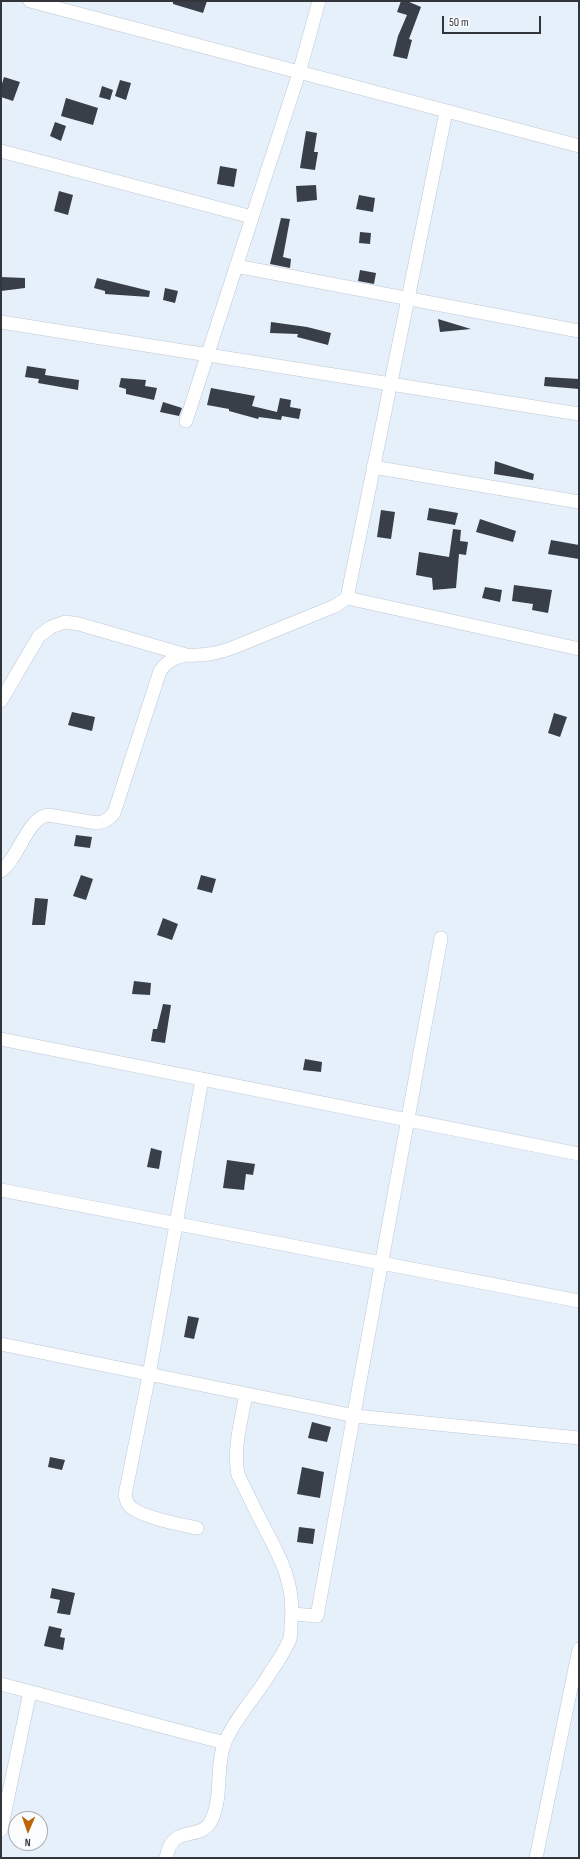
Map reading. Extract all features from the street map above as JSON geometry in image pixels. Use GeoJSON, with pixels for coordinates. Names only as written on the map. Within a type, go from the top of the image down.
{"type":"FeatureCollection","features":[{"type":"Feature","properties":{"kind":"street"},"geometry":{"type":"LineString","coordinates":[[30,1],[579,146]]}},
{"type":"Feature","properties":{"kind":"street"},"geometry":{"type":"LineString","coordinates":[[186,421],[299,73],[319,1]]}},
{"type":"Feature","properties":{"kind":"street"},"geometry":{"type":"LineString","coordinates":[[1,701],[6,683],[39,636],[51,627],[65,622],[79,624],[186,655],[200,656],[217,653],[336,606],[346,598],[446,112]]}},
{"type":"Feature","properties":{"kind":"street"},"geometry":{"type":"LineString","coordinates":[[1,151],[252,217]]}},
{"type":"Feature","properties":{"kind":"street"},"geometry":{"type":"LineString","coordinates":[[236,266],[579,331]]}},
{"type":"Feature","properties":{"kind":"street"},"geometry":{"type":"LineString","coordinates":[[1,322],[579,414]]}},
{"type":"Feature","properties":{"kind":"street"},"geometry":{"type":"LineString","coordinates":[[373,468],[579,502]]}},
{"type":"Feature","properties":{"kind":"street"},"geometry":{"type":"LineString","coordinates":[[346,598],[579,649]]}},
{"type":"Feature","properties":{"kind":"street"},"geometry":{"type":"LineString","coordinates":[[1,871],[11,862],[33,826],[43,815],[97,823],[104,822],[109,819],[114,813],[160,671],[165,664],[174,658],[186,655]]}},
{"type":"Feature","properties":{"kind":"street"},"geometry":{"type":"LineString","coordinates":[[293,1614],[317,1616],[355,1416],[441,938]]}},
{"type":"Feature","properties":{"kind":"street"},"geometry":{"type":"LineString","coordinates":[[1,1039],[579,1154]]}},
{"type":"Feature","properties":{"kind":"street"},"geometry":{"type":"LineString","coordinates":[[197,1528],[173,1523],[135,1510],[128,1504],[125,1495],[149,1375],[202,1079]]}},
{"type":"Feature","properties":{"kind":"street"},"geometry":{"type":"LineString","coordinates":[[1,1190],[579,1301]]}},
{"type":"Feature","properties":{"kind":"street"},"geometry":{"type":"LineString","coordinates":[[2,1348],[149,1375],[355,1416],[579,1438]]}},
{"type":"Feature","properties":{"kind":"street"},"geometry":{"type":"LineString","coordinates":[[166,1858],[167,1848],[174,1839],[182,1835],[196,1833],[207,1828],[212,1820],[217,1804],[219,1768],[225,1743],[236,1720],[269,1675],[290,1638],[293,1614],[289,1583],[282,1559],[238,1475],[236,1448],[246,1394]]}},
{"type":"Feature","properties":{"kind":"street"},"geometry":{"type":"LineString","coordinates":[[536,1858],[579,1649]]}},
{"type":"Feature","properties":{"kind":"street"},"geometry":{"type":"LineString","coordinates":[[1,1684],[225,1743]]}},
{"type":"Feature","properties":{"kind":"street"},"geometry":{"type":"LineString","coordinates":[[1,1830],[30,1692]]}},
{"type":"Feature","properties":{"kind":"building"},"geometry":{"type":"Polygon","coordinates":[[[173,1],[207,1],[203,13],[173,4],[173,1]]]}},
{"type":"Feature","properties":{"kind":"building"},"geometry":{"type":"Polygon","coordinates":[[[401,1],[407,1],[421,7],[409,39],[412,40],[407,59],[393,56],[398,36],[407,15],[397,12],[401,1]]]}},
{"type":"Feature","properties":{"kind":"building"},"geometry":{"type":"Polygon","coordinates":[[[4,77],[20,82],[13,101],[1,97],[1,87],[4,77]]]}},
{"type":"Feature","properties":{"kind":"building"},"geometry":{"type":"Polygon","coordinates":[[[120,80],[131,83],[126,100],[115,96],[120,80]]]}},
{"type":"Feature","properties":{"kind":"building"},"geometry":{"type":"Polygon","coordinates":[[[102,86],[113,90],[110,100],[99,97],[102,86]]]}},
{"type":"Feature","properties":{"kind":"building"},"geometry":{"type":"Polygon","coordinates":[[[66,98],[98,108],[93,125],[61,116],[66,98]]]}},
{"type":"Feature","properties":{"kind":"building"},"geometry":{"type":"Polygon","coordinates":[[[55,122],[66,126],[61,141],[50,136],[55,122]]]}},
{"type":"Feature","properties":{"kind":"building"},"geometry":{"type":"Polygon","coordinates":[[[306,131],[317,133],[314,152],[318,152],[315,170],[300,168],[306,131]]]}},
{"type":"Feature","properties":{"kind":"building"},"geometry":{"type":"Polygon","coordinates":[[[220,166],[237,169],[234,187],[217,184],[220,166]]]}},
{"type":"Feature","properties":{"kind":"building"},"geometry":{"type":"Polygon","coordinates":[[[316,185],[317,200],[297,202],[296,186],[316,185]]]}},
{"type":"Feature","properties":{"kind":"building"},"geometry":{"type":"Polygon","coordinates":[[[59,191],[73,195],[68,215],[54,211],[59,191]]]}},
{"type":"Feature","properties":{"kind":"building"},"geometry":{"type":"Polygon","coordinates":[[[359,195],[375,198],[373,212],[356,209],[359,195]]]}},
{"type":"Feature","properties":{"kind":"building"},"geometry":{"type":"Polygon","coordinates":[[[281,218],[290,219],[283,257],[291,259],[290,268],[270,264],[281,218]]]}},
{"type":"Feature","properties":{"kind":"building"},"geometry":{"type":"Polygon","coordinates":[[[360,232],[371,233],[370,244],[359,243],[360,232]]]}},
{"type":"Feature","properties":{"kind":"building"},"geometry":{"type":"Polygon","coordinates":[[[360,270],[376,273],[374,284],[358,281],[360,270]]]}},
{"type":"Feature","properties":{"kind":"building"},"geometry":{"type":"Polygon","coordinates":[[[1,277],[25,278],[25,288],[1,291],[1,277]]]}},
{"type":"Feature","properties":{"kind":"building"},"geometry":{"type":"Polygon","coordinates":[[[97,278],[150,291],[149,297],[105,294],[105,291],[94,288],[97,278]]]}},
{"type":"Feature","properties":{"kind":"building"},"geometry":{"type":"Polygon","coordinates":[[[165,288],[178,291],[175,303],[163,300],[165,288]]]}},
{"type":"Feature","properties":{"kind":"building"},"geometry":{"type":"Polygon","coordinates":[[[438,319],[471,329],[440,332],[438,319]]]}},
{"type":"Feature","properties":{"kind":"building"},"geometry":{"type":"Polygon","coordinates":[[[271,322],[307,327],[331,333],[328,345],[297,337],[298,334],[270,333],[271,322]]]}},
{"type":"Feature","properties":{"kind":"building"},"geometry":{"type":"Polygon","coordinates":[[[27,366],[46,369],[45,375],[79,380],[78,390],[38,383],[39,379],[25,377],[27,366]]]}},
{"type":"Feature","properties":{"kind":"building"},"geometry":{"type":"Polygon","coordinates":[[[545,377],[579,379],[579,389],[544,386],[545,377]]]}},
{"type":"Feature","properties":{"kind":"building"},"geometry":{"type":"Polygon","coordinates":[[[121,378],[146,380],[145,386],[157,388],[154,400],[126,394],[126,389],[119,387],[121,378]]]}},
{"type":"Feature","properties":{"kind":"building"},"geometry":{"type":"Polygon","coordinates":[[[211,388],[255,396],[252,406],[277,412],[280,398],[291,400],[290,407],[301,409],[299,419],[282,416],[281,420],[259,417],[258,419],[229,411],[229,409],[207,405],[211,388]]]}},
{"type":"Feature","properties":{"kind":"building"},"geometry":{"type":"Polygon","coordinates":[[[163,402],[182,408],[179,416],[160,412],[163,402]]]}},
{"type":"Feature","properties":{"kind":"building"},"geometry":{"type":"Polygon","coordinates":[[[495,461],[534,474],[533,480],[494,474],[495,461]]]}},
{"type":"Feature","properties":{"kind":"building"},"geometry":{"type":"Polygon","coordinates":[[[429,508],[458,513],[455,525],[427,520],[429,508]]]}},
{"type":"Feature","properties":{"kind":"building"},"geometry":{"type":"Polygon","coordinates":[[[381,510],[395,512],[391,539],[377,537],[381,510]]]}},
{"type":"Feature","properties":{"kind":"building"},"geometry":{"type":"Polygon","coordinates":[[[480,519],[516,531],[513,542],[476,532],[480,519]]]}},
{"type":"Feature","properties":{"kind":"building"},"geometry":{"type":"Polygon","coordinates":[[[453,529],[461,530],[460,541],[468,542],[466,555],[459,554],[456,588],[433,590],[432,578],[416,575],[419,552],[449,557],[453,529]]]}},
{"type":"Feature","properties":{"kind":"building"},"geometry":{"type":"Polygon","coordinates":[[[551,540],[579,545],[579,559],[548,554],[551,540]]]}},
{"type":"Feature","properties":{"kind":"building"},"geometry":{"type":"Polygon","coordinates":[[[514,585],[552,590],[548,613],[532,610],[533,604],[512,601],[514,585]]]}},
{"type":"Feature","properties":{"kind":"building"},"geometry":{"type":"Polygon","coordinates":[[[485,587],[502,590],[500,602],[482,598],[485,587]]]}},
{"type":"Feature","properties":{"kind":"building"},"geometry":{"type":"Polygon","coordinates":[[[72,712],[95,717],[92,731],[68,725],[72,712]]]}},
{"type":"Feature","properties":{"kind":"building"},"geometry":{"type":"Polygon","coordinates":[[[554,713],[567,717],[560,737],[548,733],[554,713]]]}},
{"type":"Feature","properties":{"kind":"building"},"geometry":{"type":"Polygon","coordinates":[[[76,835],[92,837],[90,848],[74,846],[76,835]]]}},
{"type":"Feature","properties":{"kind":"building"},"geometry":{"type":"Polygon","coordinates":[[[81,875],[93,879],[86,900],[73,896],[81,875]]]}},
{"type":"Feature","properties":{"kind":"building"},"geometry":{"type":"Polygon","coordinates":[[[201,875],[216,879],[212,893],[197,889],[201,875]]]}},
{"type":"Feature","properties":{"kind":"building"},"geometry":{"type":"Polygon","coordinates":[[[35,898],[48,899],[45,925],[32,925],[35,898]]]}},
{"type":"Feature","properties":{"kind":"building"},"geometry":{"type":"Polygon","coordinates":[[[163,918],[178,924],[172,940],[157,935],[163,918]]]}},
{"type":"Feature","properties":{"kind":"building"},"geometry":{"type":"Polygon","coordinates":[[[134,981],[151,983],[150,995],[132,994],[134,981]]]}},
{"type":"Feature","properties":{"kind":"building"},"geometry":{"type":"Polygon","coordinates":[[[163,1004],[171,1005],[165,1043],[151,1041],[153,1029],[157,1029],[163,1004]]]}},
{"type":"Feature","properties":{"kind":"building"},"geometry":{"type":"Polygon","coordinates":[[[305,1059],[322,1062],[321,1072],[303,1070],[305,1059]]]}},
{"type":"Feature","properties":{"kind":"building"},"geometry":{"type":"Polygon","coordinates":[[[151,1148],[162,1151],[159,1169],[147,1167],[151,1148]]]}},
{"type":"Feature","properties":{"kind":"building"},"geometry":{"type":"Polygon","coordinates":[[[227,1160],[255,1164],[253,1175],[246,1174],[244,1190],[223,1188],[227,1160]]]}},
{"type":"Feature","properties":{"kind":"building"},"geometry":{"type":"Polygon","coordinates":[[[188,1316],[199,1318],[194,1339],[184,1337],[188,1316]]]}},
{"type":"Feature","properties":{"kind":"building"},"geometry":{"type":"Polygon","coordinates":[[[312,1422],[331,1427],[327,1442],[308,1438],[312,1422]]]}},
{"type":"Feature","properties":{"kind":"building"},"geometry":{"type":"Polygon","coordinates":[[[50,1457],[65,1460],[62,1470],[48,1467],[50,1457]]]}},
{"type":"Feature","properties":{"kind":"building"},"geometry":{"type":"Polygon","coordinates":[[[302,1467],[324,1472],[320,1498],[297,1494],[302,1467]]]}},
{"type":"Feature","properties":{"kind":"building"},"geometry":{"type":"Polygon","coordinates":[[[299,1527],[315,1529],[313,1544],[297,1542],[299,1527]]]}},
{"type":"Feature","properties":{"kind":"building"},"geometry":{"type":"Polygon","coordinates":[[[52,1588],[75,1593],[70,1615],[57,1613],[60,1600],[50,1598],[52,1588]]]}},
{"type":"Feature","properties":{"kind":"building"},"geometry":{"type":"Polygon","coordinates":[[[49,1626],[62,1629],[60,1637],[65,1638],[63,1650],[44,1646],[49,1626]]]}}]}
